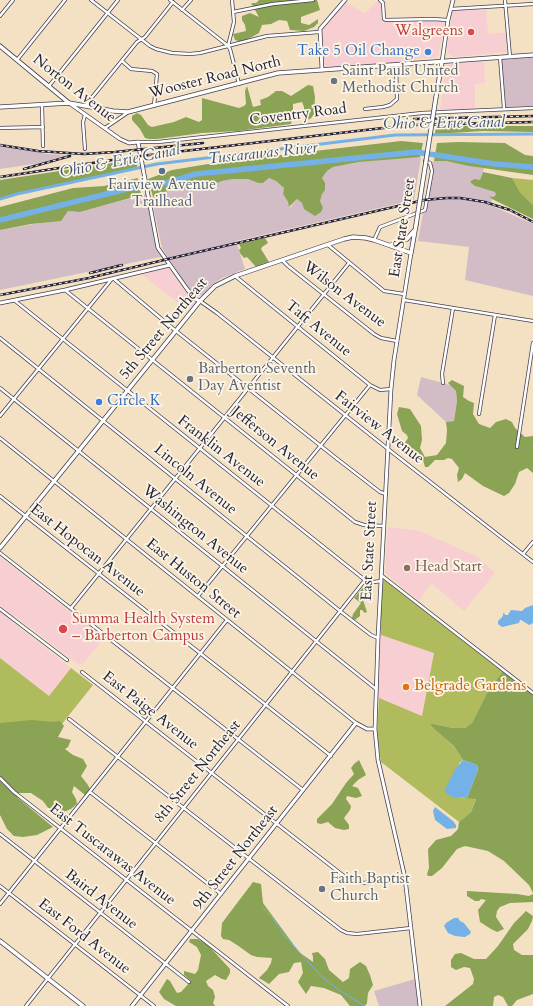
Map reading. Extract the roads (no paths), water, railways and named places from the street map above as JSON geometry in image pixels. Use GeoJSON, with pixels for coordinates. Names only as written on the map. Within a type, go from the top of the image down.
{"type":"FeatureCollection","features":[{"type":"Feature","properties":{"kind":"main road","name":"Norton Avenue"},"geometry":{"type":"LineString","coordinates":[[0,46],[69,103]]}},
{"type":"Feature","properties":{"kind":"main road","name":"Wooster Road North"},"geometry":{"type":"LineString","coordinates":[[0,107],[69,103],[113,111],[128,112],[278,74],[533,55]]}},
{"type":"Feature","properties":{"kind":"main road","name":"East State Street"},"geometry":{"type":"LineString","coordinates":[[411,253],[442,62]]}},
{"type":"Feature","properties":{"kind":"main road"},"geometry":{"type":"LineString","coordinates":[[391,245],[407,239],[415,230]]}},
{"type":"Feature","properties":{"kind":"main road","name":"5th Street Northeast"},"geometry":{"type":"LineString","coordinates":[[0,548],[200,301],[215,286],[235,276],[327,244],[353,237],[374,240],[411,253]]}},
{"type":"Feature","properties":{"kind":"main road"},"geometry":{"type":"LineString","coordinates":[[0,942],[83,1006]]}},
{"type":"Feature","properties":{"kind":"street"},"geometry":{"type":"LineString","coordinates":[[0,16],[13,0]]}},
{"type":"Feature","properties":{"kind":"street"},"geometry":{"type":"LineString","coordinates":[[17,60],[66,0]]}},
{"type":"Feature","properties":{"kind":"street"},"geometry":{"type":"LineString","coordinates":[[91,0],[140,39],[156,49],[172,53],[200,53],[272,36],[319,32]]}},
{"type":"Feature","properties":{"kind":"street"},"geometry":{"type":"LineString","coordinates":[[49,86],[118,0]]}},
{"type":"Feature","properties":{"kind":"street"},"geometry":{"type":"LineString","coordinates":[[170,0],[228,46],[239,84]]}},
{"type":"Feature","properties":{"kind":"street"},"geometry":{"type":"LineString","coordinates":[[182,10],[191,0]]}},
{"type":"Feature","properties":{"kind":"street"},"geometry":{"type":"LineString","coordinates":[[228,46],[234,22],[232,0]]}},
{"type":"Feature","properties":{"kind":"street"},"geometry":{"type":"LineString","coordinates":[[233,12],[273,4],[313,0]]}},
{"type":"Feature","properties":{"kind":"street"},"geometry":{"type":"LineString","coordinates":[[322,70],[319,32],[322,26],[345,0]]}},
{"type":"Feature","properties":{"kind":"street"},"geometry":{"type":"LineString","coordinates":[[380,0],[383,3],[384,19],[386,20],[448,20]]}},
{"type":"Feature","properties":{"kind":"street"},"geometry":{"type":"LineString","coordinates":[[442,62],[448,20],[453,0]]}},
{"type":"Feature","properties":{"kind":"street"},"geometry":{"type":"LineString","coordinates":[[505,0],[510,57]]}},
{"type":"Feature","properties":{"kind":"street"},"geometry":{"type":"LineString","coordinates":[[85,106],[140,39],[145,38],[173,2]]}},
{"type":"Feature","properties":{"kind":"street"},"geometry":{"type":"LineString","coordinates":[[451,9],[533,4]]}},
{"type":"Feature","properties":{"kind":"street"},"geometry":{"type":"LineString","coordinates":[[500,57],[504,108]]}},
{"type":"Feature","properties":{"kind":"street"},"geometry":{"type":"LineString","coordinates":[[122,61],[131,69],[157,74],[154,106]]}},
{"type":"Feature","properties":{"kind":"street"},"geometry":{"type":"LineString","coordinates":[[365,110],[383,107],[397,99],[396,65]]}},
{"type":"Feature","properties":{"kind":"street","name":"Norton Avenue"},"geometry":{"type":"LineString","coordinates":[[69,103],[104,129],[125,142],[138,142]]}},
{"type":"Feature","properties":{"kind":"street"},"geometry":{"type":"LineString","coordinates":[[42,105],[43,146]]}},
{"type":"Feature","properties":{"kind":"street","name":"Coventry Road"},"geometry":{"type":"LineString","coordinates":[[138,142],[158,142],[422,113],[504,108],[533,108]]}},
{"type":"Feature","properties":{"kind":"street"},"geometry":{"type":"LineString","coordinates":[[104,129],[128,112]]}},
{"type":"Feature","properties":{"kind":"street"},"geometry":{"type":"LineString","coordinates":[[85,149],[84,122],[86,115]]}},
{"type":"Feature","properties":{"kind":"street"},"geometry":{"type":"LineString","coordinates":[[0,128],[43,127]]}},
{"type":"Feature","properties":{"kind":"street","name":"Fairview Avenue"},"geometry":{"type":"LineString","coordinates":[[138,142],[140,160],[158,248],[195,299],[217,313],[533,562]]}},
{"type":"Feature","properties":{"kind":"street"},"geometry":{"type":"LineString","coordinates":[[374,240],[380,227],[425,210],[432,171],[430,163],[424,161]]}},
{"type":"Feature","properties":{"kind":"street"},"geometry":{"type":"LineString","coordinates":[[327,244],[384,291],[404,294]]}},
{"type":"Feature","properties":{"kind":"street","name":"East State Street"},"geometry":{"type":"LineString","coordinates":[[411,253],[391,389],[378,638],[375,729],[378,760],[405,878],[420,1006]]}},
{"type":"Feature","properties":{"kind":"street","name":"Wilson Avenue"},"geometry":{"type":"LineString","coordinates":[[282,260],[374,334],[381,338],[398,340]]}},
{"type":"Feature","properties":{"kind":"street"},"geometry":{"type":"LineString","coordinates":[[71,608],[349,263]]}},
{"type":"Feature","properties":{"kind":"street"},"geometry":{"type":"LineString","coordinates":[[0,302],[65,290],[170,265]]}},
{"type":"Feature","properties":{"kind":"street","name":"Taft Avenue"},"geometry":{"type":"LineString","coordinates":[[235,276],[370,385],[380,390],[391,389]]}},
{"type":"Feature","properties":{"kind":"street"},"geometry":{"type":"LineString","coordinates":[[0,416],[112,279]]}},
{"type":"Feature","properties":{"kind":"street"},"geometry":{"type":"LineString","coordinates":[[112,279],[380,492],[386,494]]}},
{"type":"Feature","properties":{"kind":"street","name":"Jefferson Avenue"},"geometry":{"type":"LineString","coordinates":[[65,290],[355,522],[364,526],[384,526]]}},
{"type":"Feature","properties":{"kind":"street","name":"Franklin Avenue"},"geometry":{"type":"LineString","coordinates":[[14,300],[365,580]]}},
{"type":"Feature","properties":{"kind":"street"},"geometry":{"type":"LineString","coordinates":[[404,300],[533,321]]}},
{"type":"Feature","properties":{"kind":"street"},"geometry":{"type":"LineString","coordinates":[[443,383],[442,374],[453,308]]}},
{"type":"Feature","properties":{"kind":"street"},"geometry":{"type":"LineString","coordinates":[[479,414],[495,315]]}},
{"type":"Feature","properties":{"kind":"street","name":"Lincoln Avenue"},"geometry":{"type":"LineString","coordinates":[[0,338],[340,611],[371,635],[378,638]]}},
{"type":"Feature","properties":{"kind":"street"},"geometry":{"type":"LineString","coordinates":[[517,447],[533,343]]}},
{"type":"Feature","properties":{"kind":"street"},"geometry":{"type":"LineString","coordinates":[[198,596],[370,385]]}},
{"type":"Feature","properties":{"kind":"street","name":"Washington Avenue"},"geometry":{"type":"LineString","coordinates":[[0,388],[376,689]]}},
{"type":"Feature","properties":{"kind":"street","name":"East Huston Street"},"geometry":{"type":"LineString","coordinates":[[0,438],[356,723],[367,729],[375,729]]}},
{"type":"Feature","properties":{"kind":"street","name":"East Hopocan Avenue"},"geometry":{"type":"LineString","coordinates":[[0,496],[331,756]]}},
{"type":"Feature","properties":{"kind":"street"},"geometry":{"type":"LineString","coordinates":[[523,554],[533,542]]}},
{"type":"Feature","properties":{"kind":"street"},"geometry":{"type":"LineString","coordinates":[[0,553],[304,790]]}},
{"type":"Feature","properties":{"kind":"street"},"geometry":{"type":"LineString","coordinates":[[381,575],[533,693]]}},
{"type":"Feature","properties":{"kind":"street"},"geometry":{"type":"LineString","coordinates":[[365,580],[374,582],[381,581]]}},
{"type":"Feature","properties":{"kind":"street","name":"8th Street Northeast"},"geometry":{"type":"LineString","coordinates":[[26,1006],[365,580]]}},
{"type":"Feature","properties":{"kind":"street"},"geometry":{"type":"LineString","coordinates":[[0,609],[67,660]]}},
{"type":"Feature","properties":{"kind":"street"},"geometry":{"type":"LineString","coordinates":[[0,904],[227,620]]}},
{"type":"Feature","properties":{"kind":"street","name":"East Paige Avenue"},"geometry":{"type":"LineString","coordinates":[[82,672],[351,881],[364,883],[405,878]]}},
{"type":"Feature","properties":{"kind":"street"},"geometry":{"type":"LineString","coordinates":[[69,719],[344,932],[357,934],[411,928]]}},
{"type":"Feature","properties":{"kind":"street","name":"9th Street Northeast"},"geometry":{"type":"LineString","coordinates":[[132,1006],[356,723]]}},
{"type":"Feature","properties":{"kind":"street","name":"East Tuscarawas Avenue"},"geometry":{"type":"LineString","coordinates":[[0,778],[9,788],[288,1006]]}},
{"type":"Feature","properties":{"kind":"street"},"geometry":{"type":"LineString","coordinates":[[90,792],[221,894]]}},
{"type":"Feature","properties":{"kind":"street","name":"Baird Avenue"},"geometry":{"type":"LineString","coordinates":[[0,834],[189,982]]}},
{"type":"Feature","properties":{"kind":"street","name":"East Ford Avenue"},"geometry":{"type":"LineString","coordinates":[[0,886],[154,1006]]}},
{"type":"Feature","properties":{"kind":"water"},"geometry":{"type":"Polygon","coordinates":[[[533,605],[533,623],[529,625],[520,620],[519,623],[502,627],[498,624],[498,621],[503,616],[503,613],[508,615],[511,610],[522,611],[533,605]]]}},
{"type":"Feature","properties":{"kind":"water"},"geometry":{"type":"Polygon","coordinates":[[[463,760],[477,765],[478,770],[467,798],[452,797],[445,792],[446,787],[456,768],[463,760]]]}},
{"type":"Feature","properties":{"kind":"water"},"geometry":{"type":"Polygon","coordinates":[[[435,807],[453,821],[456,828],[447,829],[435,820],[433,811],[435,807]]]}},
{"type":"Feature","properties":{"kind":"water"},"geometry":{"type":"Polygon","coordinates":[[[454,918],[458,918],[464,923],[471,932],[470,934],[465,937],[455,936],[448,933],[444,926],[454,918]]]}},
{"type":"Feature","properties":{"kind":"waterway","name":"Ohio & Erie Canal"},"geometry":{"type":"LineString","coordinates":[[0,199],[157,164],[395,135],[533,134]]}},
{"type":"Feature","properties":{"kind":"waterway","name":"Tuscarawas River"},"geometry":{"type":"LineString","coordinates":[[0,220],[127,189],[166,183],[196,174],[416,152],[495,164],[533,167]]}},
{"type":"Feature","properties":{"kind":"waterway"},"geometry":{"type":"LineString","coordinates":[[263,908],[272,917],[284,935],[320,975],[339,990],[365,1006]]}},
{"type":"Feature","properties":{"kind":"railway"},"geometry":{"type":"LineString","coordinates":[[414,119],[533,116]]}},
{"type":"Feature","properties":{"kind":"railway"},"geometry":{"type":"LineString","coordinates":[[0,177],[132,157],[383,128],[413,125],[533,122]]}},
{"type":"Feature","properties":{"kind":"railway"},"geometry":{"type":"LineString","coordinates":[[0,145],[38,151],[84,154],[203,143]]}},
{"type":"Feature","properties":{"kind":"railway"},"geometry":{"type":"LineString","coordinates":[[24,169],[70,156]]}},
{"type":"Feature","properties":{"kind":"railway"},"geometry":{"type":"LineString","coordinates":[[0,295],[89,278],[424,200],[460,198],[485,202],[510,210],[533,222]]}},
{"type":"Feature","properties":{"kind":"railway"},"geometry":{"type":"LineString","coordinates":[[90,273],[122,265]]}},
{"type":"Feature","properties":{"kind":"place","name":"Walgreens"},"geometry":{"type":"Point","coordinates":[471,32]}},
{"type":"Feature","properties":{"kind":"place","name":"Take 5 Oil Change"},"geometry":{"type":"Point","coordinates":[428,52]}},
{"type":"Feature","properties":{"kind":"place","name":"Saint Pauls United Methodist Church"},"geometry":{"type":"Point","coordinates":[334,81]}},
{"type":"Feature","properties":{"kind":"place","name":"Fairview Avenue Trailhead"},"geometry":{"type":"Point","coordinates":[162,171]}},
{"type":"Feature","properties":{"kind":"place","name":"Barberton Seventh Day Aventist"},"geometry":{"type":"Point","coordinates":[190,379]}},
{"type":"Feature","properties":{"kind":"place","name":"Circle K"},"geometry":{"type":"Point","coordinates":[99,402]}},
{"type":"Feature","properties":{"kind":"place","name":"Head Start"},"geometry":{"type":"Point","coordinates":[407,568]}},
{"type":"Feature","properties":{"kind":"place","name":"Summa Health System – Barberton Campus"},"geometry":{"type":"Point","coordinates":[63,629]}},
{"type":"Feature","properties":{"kind":"place","name":"Belgrade Gardens"},"geometry":{"type":"Point","coordinates":[406,687]}},
{"type":"Feature","properties":{"kind":"place","name":"Faith Baptist Church"},"geometry":{"type":"Point","coordinates":[322,889]}}]}
